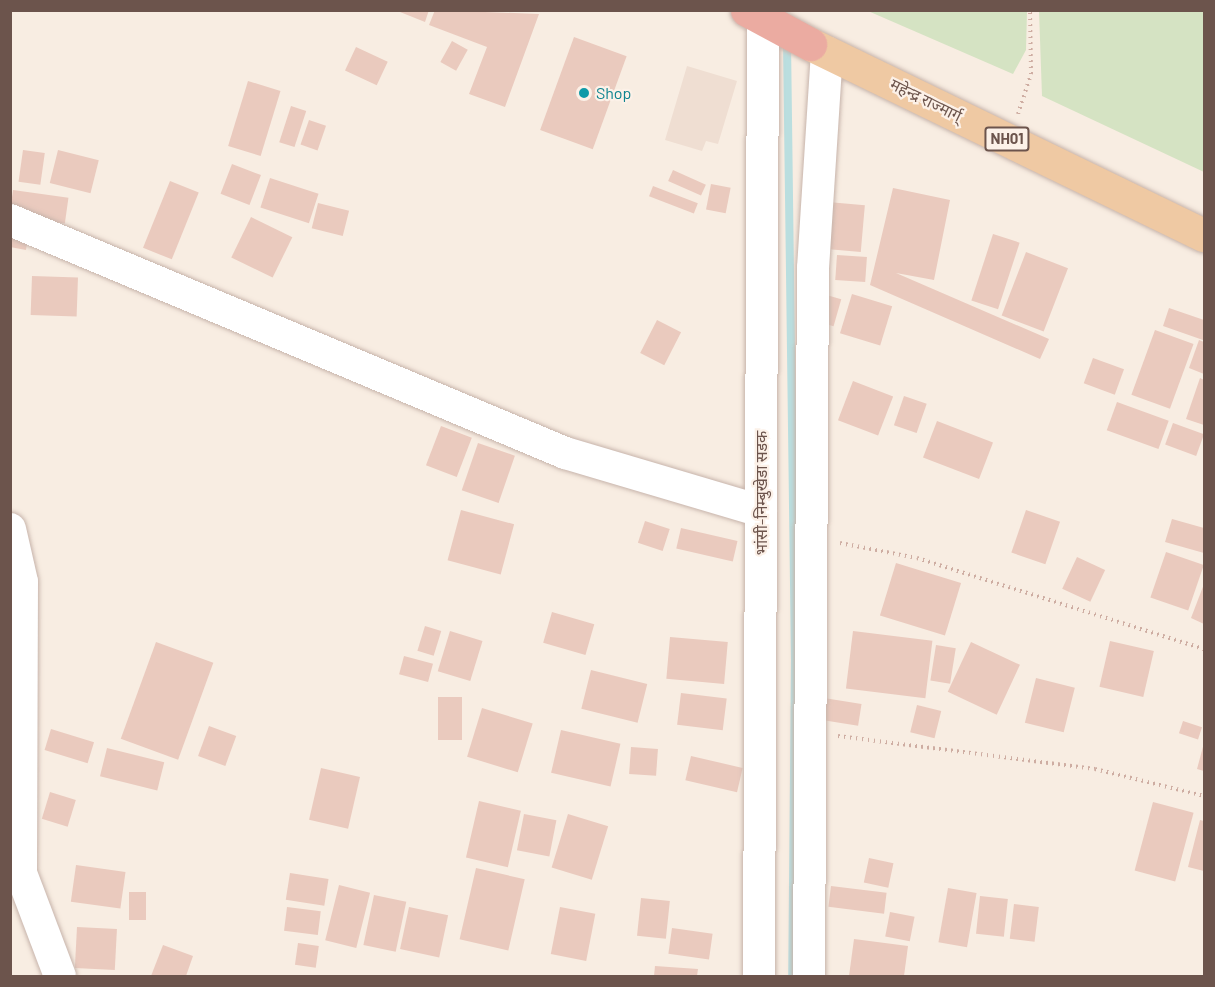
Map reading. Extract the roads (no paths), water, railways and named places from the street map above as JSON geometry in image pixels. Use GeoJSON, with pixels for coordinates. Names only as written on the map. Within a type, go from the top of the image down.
{"type":"FeatureCollection","features":[{"type":"Feature","properties":{"kind":"highway","name":"महेन्द्र राज्मार्ग्"},"geometry":{"type":"LineString","coordinates":[[761,16],[818,48]]}},
{"type":"Feature","properties":{"kind":"main road","name":"महेन्द्र राज्मार्ग्"},"geometry":{"type":"LineString","coordinates":[[818,48],[1204,235]]}},
{"type":"Feature","properties":{"kind":"street","name":"भांसी-निम्बुखेडा सडक"},"geometry":{"type":"LineString","coordinates":[[759,976],[761,16]]}},
{"type":"Feature","properties":{"kind":"street"},"geometry":{"type":"LineString","coordinates":[[809,976],[813,268],[818,48]]}},
{"type":"Feature","properties":{"kind":"street"},"geometry":{"type":"LineString","coordinates":[[10,220],[565,453],[760,511]]}},
{"type":"Feature","properties":{"kind":"street"},"geometry":{"type":"LineString","coordinates":[[10,529],[22,582],[21,873],[60,976]]}},
{"type":"Feature","properties":{"kind":"waterway"},"geometry":{"type":"LineString","coordinates":[[787,41],[795,659],[792,976]]}},
{"type":"Feature","properties":{"kind":"place","name":"Shop"},"geometry":{"type":"Point","coordinates":[584,93]}}]}
